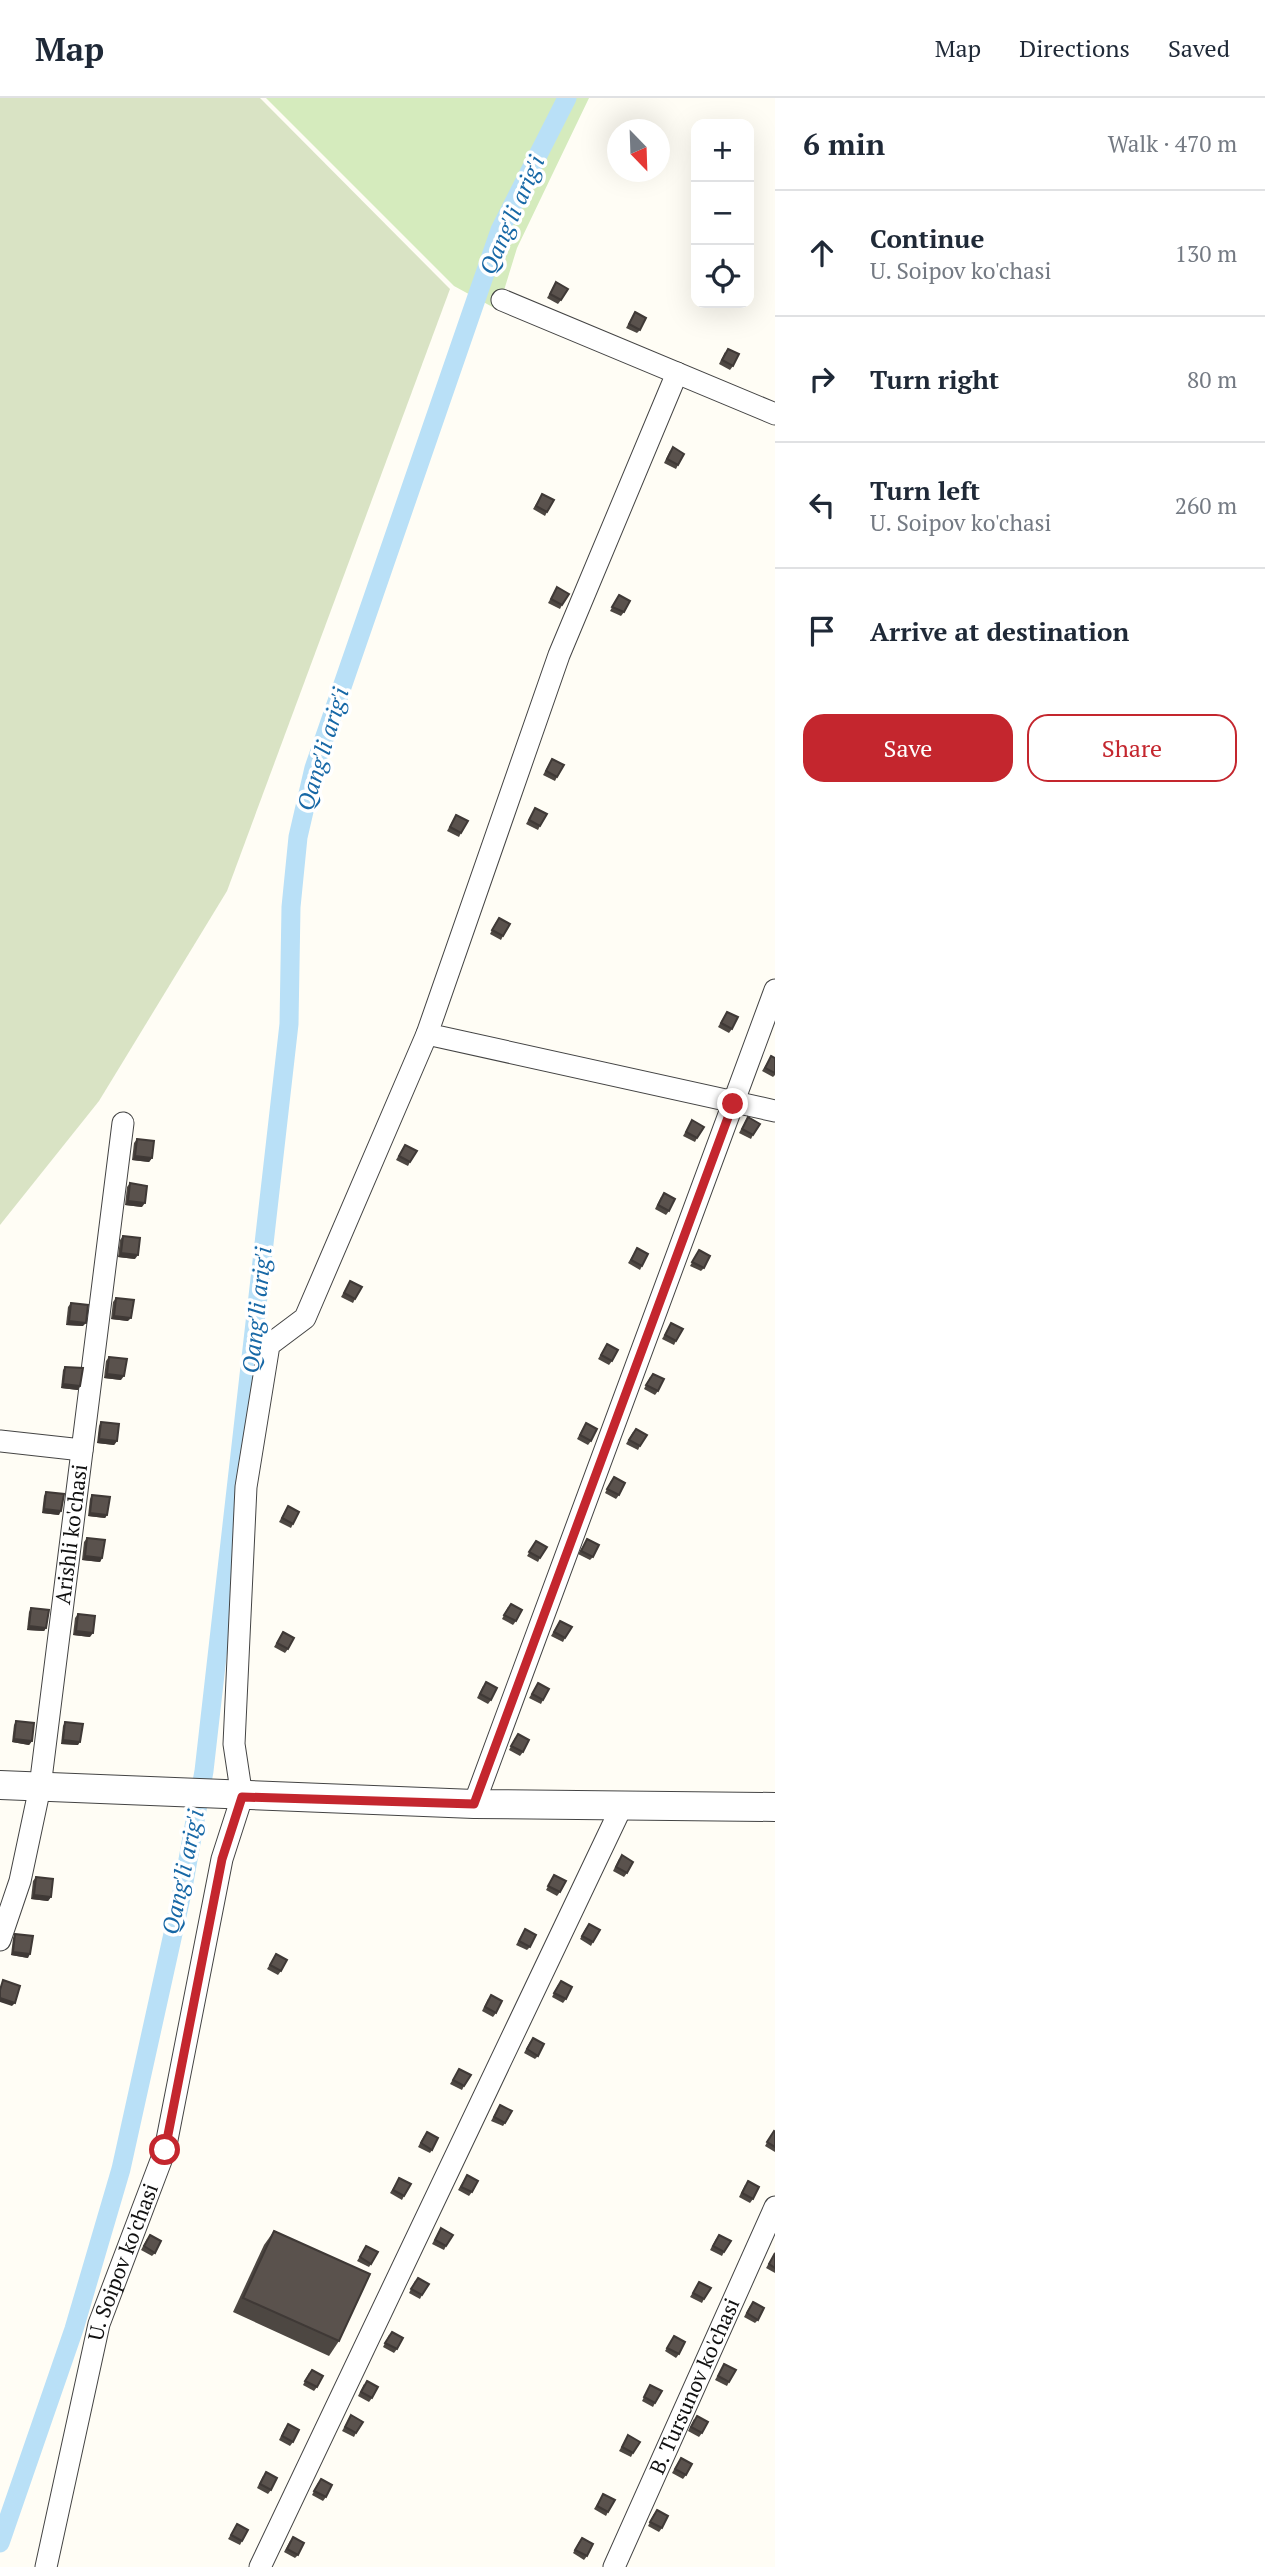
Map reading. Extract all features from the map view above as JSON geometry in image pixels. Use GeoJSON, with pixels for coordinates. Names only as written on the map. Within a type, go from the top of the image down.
{"type":"FeatureCollection","features":[{"type":"Feature","properties":{"kind":"street"},"geometry":{"type":"LineString","coordinates":[[502,300],[775,414]]}},
{"type":"Feature","properties":{"kind":"street"},"geometry":{"type":"LineString","coordinates":[[236,1797],[234,1744],[246,1487],[269,1345],[305,1318],[428,1034],[559,655],[677,373]]}},
{"type":"Feature","properties":{"kind":"street"},"geometry":{"type":"LineString","coordinates":[[474,1804],[775,990]]}},
{"type":"Feature","properties":{"kind":"street"},"geometry":{"type":"LineString","coordinates":[[428,1034],[733,1104],[775,1111]]}},
{"type":"Feature","properties":{"kind":"street","name":"Arishli ko'chasi"},"geometry":{"type":"LineString","coordinates":[[0,1940],[20,1881],[40,1787],[123,1123]]}},
{"type":"Feature","properties":{"kind":"street"},"geometry":{"type":"LineString","coordinates":[[0,1441],[82,1450]]}},
{"type":"Feature","properties":{"kind":"street"},"geometry":{"type":"LineString","coordinates":[[0,1785],[236,1797],[474,1804],[621,1808],[775,1807]]}},
{"type":"Feature","properties":{"kind":"street","name":"U. Soipov ko'chasi"},"geometry":{"type":"LineString","coordinates":[[46,2567],[99,2324],[165,2150],[236,1797]]}},
{"type":"Feature","properties":{"kind":"street"},"geometry":{"type":"LineString","coordinates":[[260,2567],[621,1808]]}},
{"type":"Feature","properties":{"kind":"street","name":"B. Tursunov ko'chasi"},"geometry":{"type":"LineString","coordinates":[[614,2567],[775,2207]]}},
{"type":"Feature","properties":{"kind":"green space"},"geometry":{"type":"Polygon","coordinates":[[[0,98],[260,98],[450,289],[227,891],[99,1101],[0,1225],[0,98]]]}},
{"type":"Feature","properties":{"kind":"green space"},"geometry":{"type":"Polygon","coordinates":[[[266,98],[589,98],[517,248],[498,310],[454,286],[266,98]]]}},
{"type":"Feature","properties":{"kind":"building"},"geometry":{"type":"Polygon","coordinates":[[[556,282],[568,289],[561,300],[550,294],[556,282]]]}},
{"type":"Feature","properties":{"kind":"building"},"geometry":{"type":"Polygon","coordinates":[[[635,312],[646,318],[640,330],[629,324],[635,312]]]}},
{"type":"Feature","properties":{"kind":"building"},"geometry":{"type":"Polygon","coordinates":[[[728,349],[739,354],[733,366],[722,360],[728,349]]]}},
{"type":"Feature","properties":{"kind":"building"},"geometry":{"type":"Polygon","coordinates":[[[673,447],[684,454],[678,465],[667,459],[673,447]]]}},
{"type":"Feature","properties":{"kind":"building"},"geometry":{"type":"Polygon","coordinates":[[[542,494],[554,500],[547,512],[536,506],[542,494]]]}},
{"type":"Feature","properties":{"kind":"building"},"geometry":{"type":"Polygon","coordinates":[[[557,587],[569,594],[562,605],[551,599],[557,587]]]}},
{"type":"Feature","properties":{"kind":"building"},"geometry":{"type":"Polygon","coordinates":[[[619,595],[630,601],[624,612],[612,607],[619,595]]]}},
{"type":"Feature","properties":{"kind":"building"},"geometry":{"type":"Polygon","coordinates":[[[552,759],[564,765],[557,777],[546,771],[552,759]]]}},
{"type":"Feature","properties":{"kind":"building"},"geometry":{"type":"Polygon","coordinates":[[[535,808],[547,814],[540,826],[529,820],[535,808]]]}},
{"type":"Feature","properties":{"kind":"building"},"geometry":{"type":"Polygon","coordinates":[[[456,815],[468,821],[461,833],[450,827],[456,815]]]}},
{"type":"Feature","properties":{"kind":"building"},"geometry":{"type":"Polygon","coordinates":[[[499,918],[510,924],[503,936],[492,930],[499,918]]]}},
{"type":"Feature","properties":{"kind":"building"},"geometry":{"type":"Polygon","coordinates":[[[727,1012],[738,1017],[732,1029],[721,1023],[727,1012]]]}},
{"type":"Feature","properties":{"kind":"building"},"geometry":{"type":"Polygon","coordinates":[[[771,1056],[775,1058],[775,1073],[765,1068],[771,1056]]]}},
{"type":"Feature","properties":{"kind":"building"},"geometry":{"type":"Polygon","coordinates":[[[748,1117],[760,1124],[753,1135],[742,1129],[748,1117]]]}},
{"type":"Feature","properties":{"kind":"building"},"geometry":{"type":"Polygon","coordinates":[[[692,1120],[704,1127],[697,1138],[686,1132],[692,1120]]]}},
{"type":"Feature","properties":{"kind":"building"},"geometry":{"type":"Polygon","coordinates":[[[137,1139],[154,1141],[152,1158],[135,1156],[137,1139]]]}},
{"type":"Feature","properties":{"kind":"building"},"geometry":{"type":"Polygon","coordinates":[[[405,1145],[417,1151],[410,1162],[399,1156],[405,1145]]]}},
{"type":"Feature","properties":{"kind":"building"},"geometry":{"type":"Polygon","coordinates":[[[130,1183],[147,1186],[145,1203],[128,1201],[130,1183]]]}},
{"type":"Feature","properties":{"kind":"building"},"geometry":{"type":"Polygon","coordinates":[[[664,1193],[675,1199],[669,1211],[658,1205],[664,1193]]]}},
{"type":"Feature","properties":{"kind":"building"},"geometry":{"type":"Polygon","coordinates":[[[123,1236],[140,1238],[138,1255],[121,1253],[123,1236]]]}},
{"type":"Feature","properties":{"kind":"building"},"geometry":{"type":"Polygon","coordinates":[[[637,1248],[648,1254],[642,1266],[631,1260],[637,1248]]]}},
{"type":"Feature","properties":{"kind":"building"},"geometry":{"type":"Polygon","coordinates":[[[699,1250],[710,1256],[704,1268],[692,1262],[699,1250]]]}},
{"type":"Feature","properties":{"kind":"building"},"geometry":{"type":"Polygon","coordinates":[[[350,1281],[362,1287],[355,1299],[344,1293],[350,1281]]]}},
{"type":"Feature","properties":{"kind":"building"},"geometry":{"type":"Polygon","coordinates":[[[116,1298],[134,1300],[131,1318],[114,1316],[116,1298]]]}},
{"type":"Feature","properties":{"kind":"building"},"geometry":{"type":"Polygon","coordinates":[[[71,1303],[88,1305],[86,1323],[69,1321],[71,1303]]]}},
{"type":"Feature","properties":{"kind":"building"},"geometry":{"type":"Polygon","coordinates":[[[671,1323],[683,1329],[676,1341],[665,1335],[671,1323]]]}},
{"type":"Feature","properties":{"kind":"building"},"geometry":{"type":"Polygon","coordinates":[[[607,1344],[618,1350],[612,1361],[601,1355],[607,1344]]]}},
{"type":"Feature","properties":{"kind":"building"},"geometry":{"type":"Polygon","coordinates":[[[109,1357],[127,1359],[124,1376],[107,1374],[109,1357]]]}},
{"type":"Feature","properties":{"kind":"building"},"geometry":{"type":"Polygon","coordinates":[[[65,1367],[83,1368],[80,1386],[63,1384],[65,1367]]]}},
{"type":"Feature","properties":{"kind":"building"},"geometry":{"type":"Polygon","coordinates":[[[653,1374],[664,1379],[658,1391],[646,1385],[653,1374]]]}},
{"type":"Feature","properties":{"kind":"building"},"geometry":{"type":"Polygon","coordinates":[[[101,1422],[119,1424],[117,1441],[99,1439],[101,1422]]]}},
{"type":"Feature","properties":{"kind":"building"},"geometry":{"type":"Polygon","coordinates":[[[586,1423],[597,1429],[591,1441],[580,1435],[586,1423]]]}},
{"type":"Feature","properties":{"kind":"building"},"geometry":{"type":"Polygon","coordinates":[[[636,1429],[647,1435],[640,1446],[629,1440],[636,1429]]]}},
{"type":"Feature","properties":{"kind":"building"},"geometry":{"type":"Polygon","coordinates":[[[614,1477],[625,1483],[619,1495],[607,1489],[614,1477]]]}},
{"type":"Feature","properties":{"kind":"building"},"geometry":{"type":"Polygon","coordinates":[[[46,1492],[64,1494],[61,1511],[44,1509],[46,1492]]]}},
{"type":"Feature","properties":{"kind":"building"},"geometry":{"type":"Polygon","coordinates":[[[92,1495],[110,1497],[107,1515],[90,1513],[92,1495]]]}},
{"type":"Feature","properties":{"kind":"building"},"geometry":{"type":"Polygon","coordinates":[[[288,1506],[299,1512],[293,1524],[282,1518],[288,1506]]]}},
{"type":"Feature","properties":{"kind":"building"},"geometry":{"type":"Polygon","coordinates":[[[87,1538],[105,1540],[102,1558],[85,1556],[87,1538]]]}},
{"type":"Feature","properties":{"kind":"building"},"geometry":{"type":"Polygon","coordinates":[[[587,1539],[599,1545],[593,1557],[581,1551],[587,1539]]]}},
{"type":"Feature","properties":{"kind":"building"},"geometry":{"type":"Polygon","coordinates":[[[536,1541],[547,1547],[540,1558],[529,1552],[536,1541]]]}},
{"type":"Feature","properties":{"kind":"building"},"geometry":{"type":"Polygon","coordinates":[[[511,1604],[522,1610],[516,1621],[504,1615],[511,1604]]]}},
{"type":"Feature","properties":{"kind":"building"},"geometry":{"type":"Polygon","coordinates":[[[31,1608],[49,1610],[46,1628],[29,1626],[31,1608]]]}},
{"type":"Feature","properties":{"kind":"building"},"geometry":{"type":"Polygon","coordinates":[[[78,1614],[95,1616],[93,1633],[76,1631],[78,1614]]]}},
{"type":"Feature","properties":{"kind":"building"},"geometry":{"type":"Polygon","coordinates":[[[560,1621],[572,1627],[565,1638],[554,1632],[560,1621]]]}},
{"type":"Feature","properties":{"kind":"building"},"geometry":{"type":"Polygon","coordinates":[[[283,1632],[294,1638],[288,1649],[277,1643],[283,1632]]]}},
{"type":"Feature","properties":{"kind":"building"},"geometry":{"type":"Polygon","coordinates":[[[486,1682],[497,1688],[491,1700],[480,1694],[486,1682]]]}},
{"type":"Feature","properties":{"kind":"building"},"geometry":{"type":"Polygon","coordinates":[[[538,1683],[549,1689],[543,1700],[532,1694],[538,1683]]]}},
{"type":"Feature","properties":{"kind":"building"},"geometry":{"type":"Polygon","coordinates":[[[16,1721],[34,1723],[32,1741],[14,1739],[16,1721]]]}},
{"type":"Feature","properties":{"kind":"building"},"geometry":{"type":"Polygon","coordinates":[[[65,1722],[83,1724],[80,1742],[63,1740],[65,1722]]]}},
{"type":"Feature","properties":{"kind":"building"},"geometry":{"type":"Polygon","coordinates":[[[518,1734],[529,1740],[523,1752],[511,1746],[518,1734]]]}},
{"type":"Feature","properties":{"kind":"building"},"geometry":{"type":"Polygon","coordinates":[[[622,1855],[633,1862],[627,1873],[616,1867],[622,1855]]]}},
{"type":"Feature","properties":{"kind":"building"},"geometry":{"type":"Polygon","coordinates":[[[554,1875],[566,1881],[560,1892],[548,1886],[554,1875]]]}},
{"type":"Feature","properties":{"kind":"building"},"geometry":{"type":"Polygon","coordinates":[[[36,1877],[53,1879],[51,1897],[34,1895],[36,1877]]]}},
{"type":"Feature","properties":{"kind":"building"},"geometry":{"type":"Polygon","coordinates":[[[589,1924],[600,1930],[593,1942],[582,1936],[589,1924]]]}},
{"type":"Feature","properties":{"kind":"building"},"geometry":{"type":"Polygon","coordinates":[[[525,1929],[536,1935],[530,1947],[519,1941],[525,1929]]]}},
{"type":"Feature","properties":{"kind":"building"},"geometry":{"type":"Polygon","coordinates":[[[15,1934],[33,1936],[30,1954],[13,1952],[15,1934]]]}},
{"type":"Feature","properties":{"kind":"building"},"geometry":{"type":"Polygon","coordinates":[[[276,1954],[287,1960],[281,1971],[270,1965],[276,1954]]]}},
{"type":"Feature","properties":{"kind":"building"},"geometry":{"type":"Polygon","coordinates":[[[3,1980],[20,1986],[15,2003],[0,1998],[3,1980]]]}},
{"type":"Feature","properties":{"kind":"building"},"geometry":{"type":"Polygon","coordinates":[[[561,1981],[572,1987],[566,1999],[554,1993],[561,1981]]]}},
{"type":"Feature","properties":{"kind":"building"},"geometry":{"type":"Polygon","coordinates":[[[491,1995],[502,2001],[496,2013],[485,2007],[491,1995]]]}},
{"type":"Feature","properties":{"kind":"building"},"geometry":{"type":"Polygon","coordinates":[[[533,2038],[544,2044],[538,2056],[527,2049],[533,2038]]]}},
{"type":"Feature","properties":{"kind":"building"},"geometry":{"type":"Polygon","coordinates":[[[459,2069],[471,2075],[464,2086],[453,2080],[459,2069]]]}},
{"type":"Feature","properties":{"kind":"building"},"geometry":{"type":"Polygon","coordinates":[[[500,2105],[512,2111],[505,2123],[494,2117],[500,2105]]]}},
{"type":"Feature","properties":{"kind":"building"},"geometry":{"type":"Polygon","coordinates":[[[427,2132],[438,2138],[432,2150],[421,2143],[427,2132]]]}},
{"type":"Feature","properties":{"kind":"building"},"geometry":{"type":"Polygon","coordinates":[[[775,2132],[775,2147],[767,2142],[775,2132]]]}},
{"type":"Feature","properties":{"kind":"building"},"geometry":{"type":"Polygon","coordinates":[[[467,2175],[478,2181],[472,2192],[461,2187],[467,2175]]]}},
{"type":"Feature","properties":{"kind":"building"},"geometry":{"type":"Polygon","coordinates":[[[399,2178],[411,2184],[404,2196],[393,2190],[399,2178]]]}},
{"type":"Feature","properties":{"kind":"building"},"geometry":{"type":"Polygon","coordinates":[[[748,2181],[759,2187],[753,2199],[742,2193],[748,2181]]]}},
{"type":"Feature","properties":{"kind":"building"},"geometry":{"type":"Polygon","coordinates":[[[441,2228],[453,2235],[446,2246],[435,2240],[441,2228]]]}},
{"type":"Feature","properties":{"kind":"building"},"geometry":{"type":"Polygon","coordinates":[[[274,2231],[370,2274],[339,2341],[243,2298],[274,2231]]]}},
{"type":"Feature","properties":{"kind":"building"},"geometry":{"type":"Polygon","coordinates":[[[150,2235],[161,2241],[155,2253],[144,2246],[150,2235]]]}},
{"type":"Feature","properties":{"kind":"building"},"geometry":{"type":"Polygon","coordinates":[[[719,2235],[731,2241],[724,2252],[713,2246],[719,2235]]]}},
{"type":"Feature","properties":{"kind":"building"},"geometry":{"type":"Polygon","coordinates":[[[366,2246],[378,2252],[371,2264],[360,2257],[366,2246]]]}},
{"type":"Feature","properties":{"kind":"building"},"geometry":{"type":"Polygon","coordinates":[[[775,2253],[775,2268],[769,2264],[775,2253]]]}},
{"type":"Feature","properties":{"kind":"building"},"geometry":{"type":"Polygon","coordinates":[[[418,2278],[429,2284],[422,2295],[411,2289],[418,2278]]]}},
{"type":"Feature","properties":{"kind":"building"},"geometry":{"type":"Polygon","coordinates":[[[699,2282],[711,2288],[704,2299],[693,2293],[699,2282]]]}},
{"type":"Feature","properties":{"kind":"building"},"geometry":{"type":"Polygon","coordinates":[[[753,2302],[764,2308],[758,2320],[747,2313],[753,2302]]]}},
{"type":"Feature","properties":{"kind":"building"},"geometry":{"type":"Polygon","coordinates":[[[392,2332],[403,2338],[397,2349],[385,2343],[392,2332]]]}},
{"type":"Feature","properties":{"kind":"building"},"geometry":{"type":"Polygon","coordinates":[[[674,2336],[685,2342],[679,2354],[667,2348],[674,2336]]]}},
{"type":"Feature","properties":{"kind":"building"},"geometry":{"type":"Polygon","coordinates":[[[724,2364],[736,2370],[729,2382],[718,2376],[724,2364]]]}},
{"type":"Feature","properties":{"kind":"building"},"geometry":{"type":"Polygon","coordinates":[[[312,2370],[323,2376],[317,2387],[305,2381],[312,2370]]]}},
{"type":"Feature","properties":{"kind":"building"},"geometry":{"type":"Polygon","coordinates":[[[367,2381],[378,2387],[372,2398],[361,2392],[367,2381]]]}},
{"type":"Feature","properties":{"kind":"building"},"geometry":{"type":"Polygon","coordinates":[[[650,2385],[662,2391],[655,2403],[644,2397],[650,2385]]]}},
{"type":"Feature","properties":{"kind":"building"},"geometry":{"type":"Polygon","coordinates":[[[351,2415],[363,2422],[356,2433],[345,2427],[351,2415]]]}},
{"type":"Feature","properties":{"kind":"building"},"geometry":{"type":"Polygon","coordinates":[[[697,2416],[708,2422],[702,2433],[691,2427],[697,2416]]]}},
{"type":"Feature","properties":{"kind":"building"},"geometry":{"type":"Polygon","coordinates":[[[288,2424],[299,2430],[293,2442],[282,2436],[288,2424]]]}},
{"type":"Feature","properties":{"kind":"building"},"geometry":{"type":"Polygon","coordinates":[[[628,2435],[640,2442],[633,2453],[622,2447],[628,2435]]]}},
{"type":"Feature","properties":{"kind":"building"},"geometry":{"type":"Polygon","coordinates":[[[681,2458],[692,2464],[686,2475],[675,2469],[681,2458]]]}},
{"type":"Feature","properties":{"kind":"building"},"geometry":{"type":"Polygon","coordinates":[[[266,2472],[277,2478],[271,2490],[260,2484],[266,2472]]]}},
{"type":"Feature","properties":{"kind":"building"},"geometry":{"type":"Polygon","coordinates":[[[321,2479],[332,2485],[326,2497],[314,2491],[321,2479]]]}},
{"type":"Feature","properties":{"kind":"building"},"geometry":{"type":"Polygon","coordinates":[[[603,2494],[615,2500],[608,2512],[597,2506],[603,2494]]]}},
{"type":"Feature","properties":{"kind":"building"},"geometry":{"type":"Polygon","coordinates":[[[657,2510],[668,2516],[662,2528],[650,2522],[657,2510]]]}},
{"type":"Feature","properties":{"kind":"building"},"geometry":{"type":"Polygon","coordinates":[[[237,2524],[248,2530],[242,2541],[231,2535],[237,2524]]]}},
{"type":"Feature","properties":{"kind":"building"},"geometry":{"type":"Polygon","coordinates":[[[293,2537],[304,2543],[298,2555],[287,2549],[293,2537]]]}},
{"type":"Feature","properties":{"kind":"building"},"geometry":{"type":"Polygon","coordinates":[[[582,2538],[593,2544],[587,2556],[575,2550],[582,2538]]]}},
{"type":"Feature","properties":{"kind":"waterway","name":"Qang'li arig'i"},"geometry":{"type":"LineString","coordinates":[[0,2543],[74,2329],[121,2169],[182,1893],[204,1771],[289,1024],[291,907],[298,837],[314,768],[500,230],[567,98]]}},
{"type":"Feature","properties":{"kind":"route"},"geometry":{"type":"LineString","coordinates":[[165,2150],[222,1859],[242,1797],[474,1804],[733,1104]]}}]}
